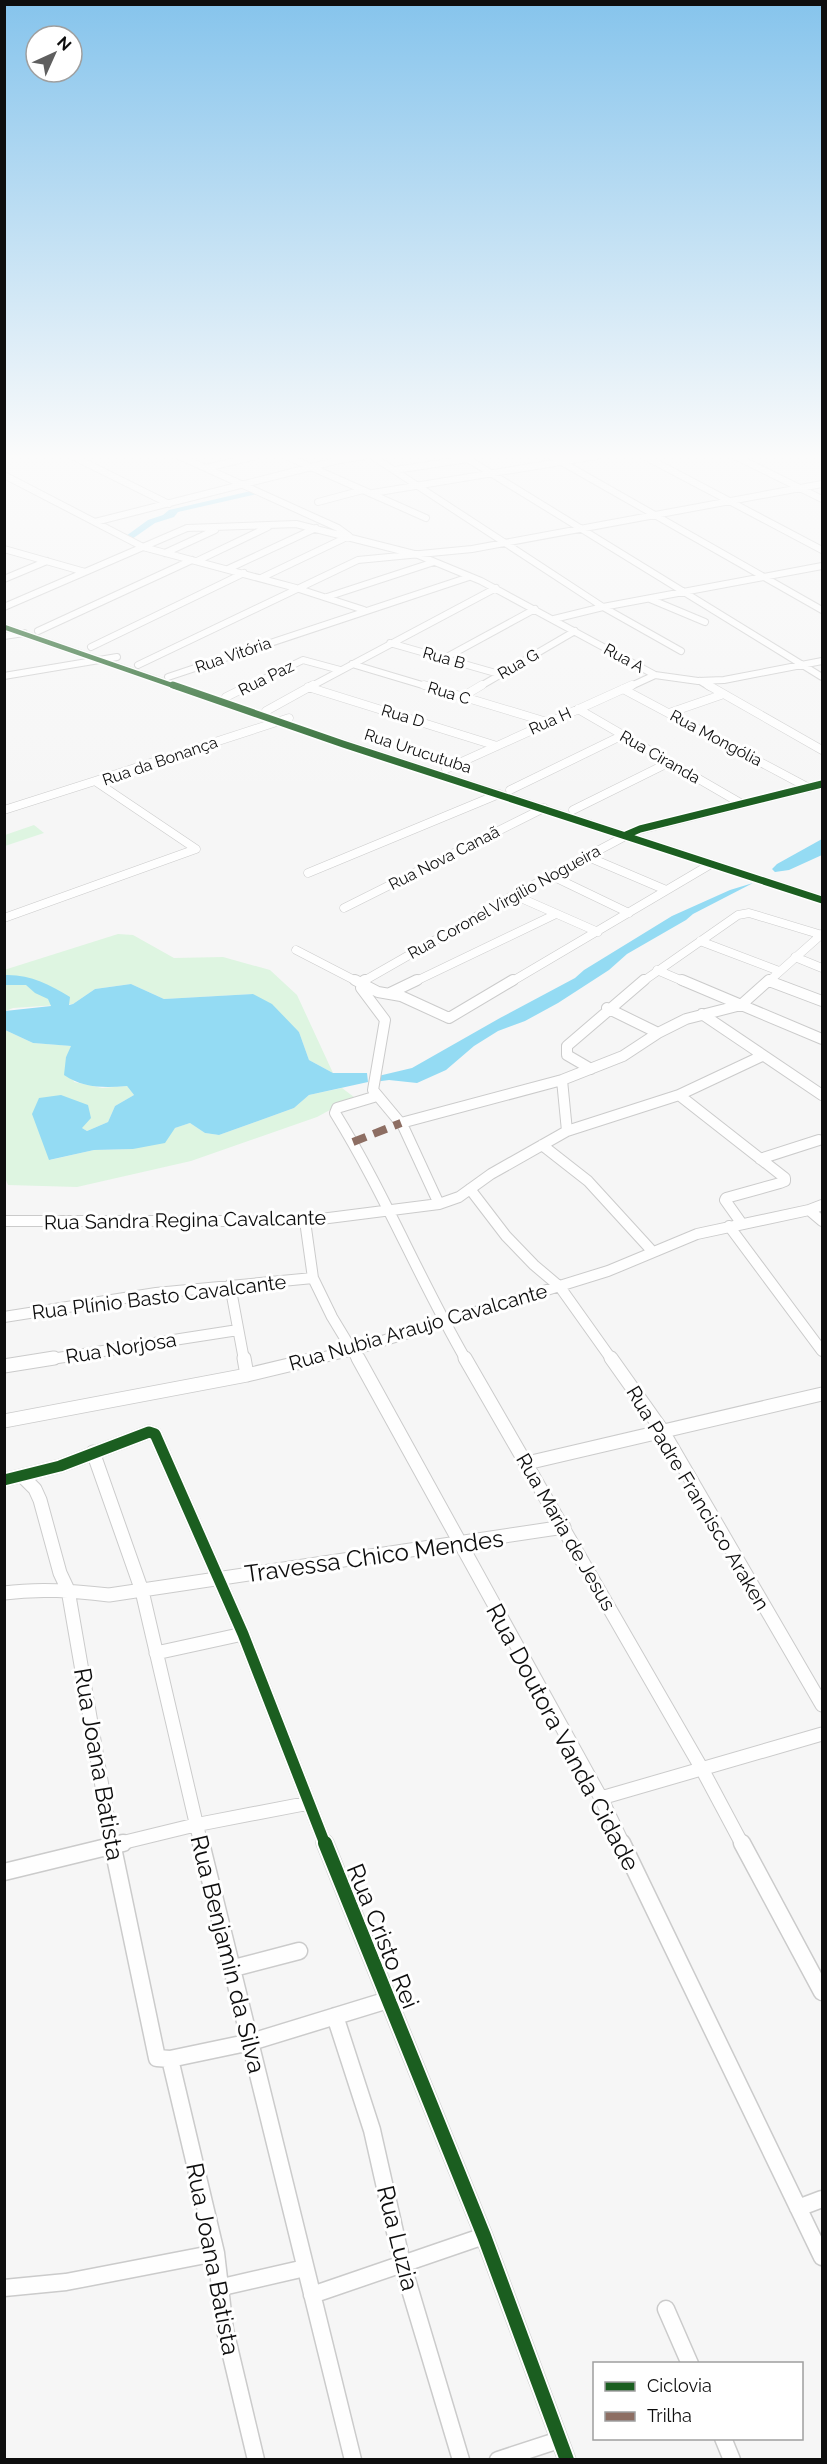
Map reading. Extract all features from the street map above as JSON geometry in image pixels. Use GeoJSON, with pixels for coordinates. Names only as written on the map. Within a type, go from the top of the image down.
{"type":"FeatureCollection","features":[{"type":"Feature","properties":{"kind":"street"},"geometry":{"type":"LineString","coordinates":[[4,579],[23,571]]}},
{"type":"Feature","properties":{"kind":"street"},"geometry":{"type":"LineString","coordinates":[[38,631],[171,571]]}},
{"type":"Feature","properties":{"kind":"street"},"geometry":{"type":"LineString","coordinates":[[236,571],[364,610]]}},
{"type":"Feature","properties":{"kind":"street"},"geometry":{"type":"LineString","coordinates":[[261,578],[276,571]]}},
{"type":"Feature","properties":{"kind":"street"},"geometry":{"type":"LineString","coordinates":[[138,665],[334,571]]}},
{"type":"Feature","properties":{"kind":"street"},"geometry":{"type":"LineString","coordinates":[[327,597],[400,571]]}},
{"type":"Feature","properties":{"kind":"street","name":"Rua A"},"geometry":{"type":"LineString","coordinates":[[455,571],[496,588],[655,675]]}},
{"type":"Feature","properties":{"kind":"street"},"geometry":{"type":"LineString","coordinates":[[546,571],[603,607],[681,651]]}},
{"type":"Feature","properties":{"kind":"street"},"geometry":{"type":"LineString","coordinates":[[651,571],[822,677]]}},
{"type":"Feature","properties":{"kind":"street"},"geometry":{"type":"LineString","coordinates":[[756,571],[822,610]]}},
{"type":"Feature","properties":{"kind":"street"},"geometry":{"type":"LineString","coordinates":[[554,619],[603,607],[794,571]]}},
{"type":"Feature","properties":{"kind":"street","name":"Rua A"},"geometry":{"type":"LineString","coordinates":[[4,607],[86,572]]}},
{"type":"Feature","properties":{"kind":"street"},"geometry":{"type":"LineString","coordinates":[[91,647],[244,573]]}},
{"type":"Feature","properties":{"kind":"street","name":"Rua Vitória"},"geometry":{"type":"LineString","coordinates":[[168,677],[469,577]]}},
{"type":"Feature","properties":{"kind":"street"},"geometry":{"type":"LineString","coordinates":[[266,711],[496,588]]}},
{"type":"Feature","properties":{"kind":"street"},"geometry":{"type":"LineString","coordinates":[[650,599],[705,622]]}},
{"type":"Feature","properties":{"kind":"street"},"geometry":{"type":"LineString","coordinates":[[445,658],[535,609]]}},
{"type":"Feature","properties":{"kind":"street","name":"Rua Urucutuba"},"geometry":{"type":"LineString","coordinates":[[4,620],[91,647],[168,677],[379,751]]}},
{"type":"Feature","properties":{"kind":"street","name":"Rua Urucutuba"},"geometry":{"type":"LineString","coordinates":[[4,627],[277,722],[379,751],[505,792],[573,810],[711,864],[822,900]]}},
{"type":"Feature","properties":{"kind":"street","name":"Rua G"},"geometry":{"type":"LineString","coordinates":[[462,697],[575,631]]}},
{"type":"Feature","properties":{"kind":"street"},"geometry":{"type":"LineString","coordinates":[[4,636],[24,633]]}},
{"type":"Feature","properties":{"kind":"street","name":"Rua B"},"geometry":{"type":"LineString","coordinates":[[390,643],[499,674]]}},
{"type":"Feature","properties":{"kind":"street"},"geometry":{"type":"LineString","coordinates":[[7,675],[117,657]]}},
{"type":"Feature","properties":{"kind":"street","name":"Rua Paz"},"geometry":{"type":"LineString","coordinates":[[226,697],[302,660],[340,670]]}},
{"type":"Feature","properties":{"kind":"street"},"geometry":{"type":"LineString","coordinates":[[655,675],[698,681],[724,680],[822,661]]}},
{"type":"Feature","properties":{"kind":"street","name":"Rua C"},"geometry":{"type":"LineString","coordinates":[[352,664],[547,722]]}},
{"type":"Feature","properties":{"kind":"street","name":"Rua H"},"geometry":{"type":"LineString","coordinates":[[446,769],[655,675]]}},
{"type":"Feature","properties":{"kind":"street"},"geometry":{"type":"LineString","coordinates":[[698,681],[822,750]]}},
{"type":"Feature","properties":{"kind":"street","name":"Rua D"},"geometry":{"type":"LineString","coordinates":[[308,687],[497,746]]}},
{"type":"Feature","properties":{"kind":"street","name":"Rua Mongólia"},"geometry":{"type":"LineString","coordinates":[[623,689],[808,788]]}},
{"type":"Feature","properties":{"kind":"street"},"geometry":{"type":"LineString","coordinates":[[669,713],[721,695]]}},
{"type":"Feature","properties":{"kind":"street","name":"Rua Ciranda"},"geometry":{"type":"LineString","coordinates":[[578,710],[742,804]]}},
{"type":"Feature","properties":{"kind":"street","name":"Rua da Bonança"},"geometry":{"type":"LineString","coordinates":[[95,781],[289,718]]}},
{"type":"Feature","properties":{"kind":"street"},"geometry":{"type":"LineString","coordinates":[[308,873],[505,792],[623,735]]}},
{"type":"Feature","properties":{"kind":"street","name":"Rua Urucutuba"},"geometry":{"type":"LineString","coordinates":[[398,757],[446,769],[544,808],[822,891]]}},
{"type":"Feature","properties":{"kind":"street"},"geometry":{"type":"LineString","coordinates":[[573,810],[670,762]]}},
{"type":"Feature","properties":{"kind":"street"},"geometry":{"type":"LineString","coordinates":[[4,810],[95,781]]}},
{"type":"Feature","properties":{"kind":"street","name":"Rua da Bonança"},"geometry":{"type":"LineString","coordinates":[[4,918],[196,849],[95,781]]}},
{"type":"Feature","properties":{"kind":"street","name":"Rua Coronel Virgílio Nogueira"},"geometry":{"type":"LineString","coordinates":[[362,982],[514,895],[630,833],[822,784]]}},
{"type":"Feature","properties":{"kind":"street","name":"Rua Nova Canaã"},"geometry":{"type":"LineString","coordinates":[[344,908],[544,808]]}},
{"type":"Feature","properties":{"kind":"street"},"geometry":{"type":"LineString","coordinates":[[586,856],[666,890]]}},
{"type":"Feature","properties":{"kind":"street"},"geometry":{"type":"LineString","coordinates":[[296,950],[378,992],[401,996],[448,1018],[711,864]]}},
{"type":"Feature","properties":{"kind":"street"},"geometry":{"type":"LineString","coordinates":[[550,875],[629,913]]}},
{"type":"Feature","properties":{"kind":"street"},"geometry":{"type":"LineString","coordinates":[[514,895],[598,932]]}},
{"type":"Feature","properties":{"kind":"street"},"geometry":{"type":"LineString","coordinates":[[591,1069],[567,1055],[567,1046],[607,1008],[657,970],[741,914],[749,913],[822,935]]}},
{"type":"Feature","properties":{"kind":"street"},"geometry":{"type":"LineString","coordinates":[[390,993],[556,914]]}},
{"type":"Feature","properties":{"kind":"street"},"geometry":{"type":"LineString","coordinates":[[401,1123],[562,1080],[623,1056],[658,1033],[702,1014],[741,1005],[822,935]]}},
{"type":"Feature","properties":{"kind":"street"},"geometry":{"type":"LineString","coordinates":[[700,941],[779,971]]}},
{"type":"Feature","properties":{"kind":"street"},"geometry":{"type":"LineString","coordinates":[[795,957],[822,968]]}},
{"type":"Feature","properties":{"kind":"street"},"geometry":{"type":"LineString","coordinates":[[657,970],[822,1039]]}},
{"type":"Feature","properties":{"kind":"street"},"geometry":{"type":"LineString","coordinates":[[769,981],[822,1001]]}},
{"type":"Feature","properties":{"kind":"street"},"geometry":{"type":"LineString","coordinates":[[362,982],[361,988],[385,1020],[373,1089],[401,1123],[416,1149],[427,1182],[439,1204]]}},
{"type":"Feature","properties":{"kind":"street"},"geometry":{"type":"LineString","coordinates":[[607,1008],[658,1033]]}},
{"type":"Feature","properties":{"kind":"street"},"geometry":{"type":"LineString","coordinates":[[702,1014],[822,1095]]}},
{"type":"Feature","properties":{"kind":"street","name":"Rua Sandra Regina Cavalcante"},"geometry":{"type":"LineString","coordinates":[[4,1221],[305,1221],[439,1204],[459,1197],[491,1174],[567,1131],[679,1095],[762,1056]]}},
{"type":"Feature","properties":{"kind":"street"},"geometry":{"type":"LineString","coordinates":[[562,1080],[567,1131]]}},
{"type":"Feature","properties":{"kind":"street"},"geometry":{"type":"LineString","coordinates":[[679,1095],[785,1178],[785,1181],[780,1183],[726,1198],[725,1200],[742,1224]]}},
{"type":"Feature","properties":{"kind":"street","name":"Rua Maria de Jesus"},"geometry":{"type":"LineString","coordinates":[[377,1096],[337,1108],[334,1111],[353,1142],[444,1322],[702,1769],[822,1992]]}},
{"type":"Feature","properties":{"kind":"street"},"geometry":{"type":"LineString","coordinates":[[760,1159],[819,1140]]}},
{"type":"Feature","properties":{"kind":"street"},"geometry":{"type":"LineString","coordinates":[[542,1145],[572,1164],[597,1188],[652,1251]]}},
{"type":"Feature","properties":{"kind":"street","name":"Rua Padre Francisco Araken"},"geometry":{"type":"LineString","coordinates":[[470,1189],[506,1236],[534,1265],[560,1287],[662,1430],[822,1706]]}},
{"type":"Feature","properties":{"kind":"street","name":"Rua Nubia Araujo Cavalcante"},"geometry":{"type":"LineString","coordinates":[[4,1421],[247,1375],[353,1350],[608,1271],[697,1234],[822,1206]]}},
{"type":"Feature","properties":{"kind":"street"},"geometry":{"type":"LineString","coordinates":[[809,1210],[822,1221]]}},
{"type":"Feature","properties":{"kind":"street","name":"Rua Doutora Vanda Cidade"},"geometry":{"type":"LineString","coordinates":[[305,1221],[313,1278],[332,1317],[353,1350],[458,1544],[601,1798],[822,2257]]}},
{"type":"Feature","properties":{"kind":"street"},"geometry":{"type":"LineString","coordinates":[[729,1226],[822,1351]]}},
{"type":"Feature","properties":{"kind":"street","name":"Rua Plínio Basto Cavalcante"},"geometry":{"type":"LineString","coordinates":[[4,1317],[156,1293],[313,1278]]}},
{"type":"Feature","properties":{"kind":"street"},"geometry":{"type":"LineString","coordinates":[[230,1285],[247,1375]]}},
{"type":"Feature","properties":{"kind":"street","name":"Rua Norjosa"},"geometry":{"type":"LineString","coordinates":[[4,1366],[238,1330]]}},
{"type":"Feature","properties":{"kind":"street"},"geometry":{"type":"LineString","coordinates":[[527,1463],[822,1394]]}},
{"type":"Feature","properties":{"kind":"street","name":"Rua Cristo Rei"},"geometry":{"type":"LineString","coordinates":[[93,1452],[152,1432],[243,1634],[484,2236],[567,2460]]}},
{"type":"Feature","properties":{"kind":"street"},"geometry":{"type":"LineString","coordinates":[[4,1480],[23,1477],[93,1452]]}},
{"type":"Feature","properties":{"kind":"street","name":"Rua Benjamin da Silva"},"geometry":{"type":"LineString","coordinates":[[93,1452],[142,1591],[195,1825],[230,1969],[251,2042],[352,2460]]}},
{"type":"Feature","properties":{"kind":"street","name":"Rua Joana Batista"},"geometry":{"type":"LineString","coordinates":[[23,1477],[35,1489],[40,1500],[60,1574],[68,1590],[112,1844],[163,2058],[216,2253],[218,2288],[225,2330],[256,2460]]}},
{"type":"Feature","properties":{"kind":"street","name":"Travessa Chico Mendes"},"geometry":{"type":"LineString","coordinates":[[4,1593],[26,1590],[68,1590],[109,1595],[564,1527]]}},
{"type":"Feature","properties":{"kind":"street"},"geometry":{"type":"LineString","coordinates":[[156,1653],[243,1634]]}},
{"type":"Feature","properties":{"kind":"street"},"geometry":{"type":"LineString","coordinates":[[601,1798],[822,1734]]}},
{"type":"Feature","properties":{"kind":"street"},"geometry":{"type":"LineString","coordinates":[[4,1872],[195,1825],[309,1803]]}},
{"type":"Feature","properties":{"kind":"street"},"geometry":{"type":"LineString","coordinates":[[230,1969],[299,1951]]}},
{"type":"Feature","properties":{"kind":"street"},"geometry":{"type":"LineString","coordinates":[[163,2058],[251,2042],[388,2000]]}},
{"type":"Feature","properties":{"kind":"street","name":"Rua Luzia"},"geometry":{"type":"LineString","coordinates":[[335,2016],[372,2130],[402,2263],[461,2460]]}},
{"type":"Feature","properties":{"kind":"street"},"geometry":{"type":"LineString","coordinates":[[798,2208],[822,2199]]}},
{"type":"Feature","properties":{"kind":"street"},"geometry":{"type":"LineString","coordinates":[[312,2295],[484,2236]]}},
{"type":"Feature","properties":{"kind":"street"},"geometry":{"type":"LineString","coordinates":[[4,2288],[66,2282],[216,2253]]}},
{"type":"Feature","properties":{"kind":"street"},"geometry":{"type":"LineString","coordinates":[[218,2288],[305,2268]]}},
{"type":"Feature","properties":{"kind":"street"},"geometry":{"type":"LineString","coordinates":[[666,2309],[689,2362]]}},
{"type":"Feature","properties":{"kind":"street"},"geometry":{"type":"LineString","coordinates":[[498,2460],[559,2440]]}},
{"type":"Feature","properties":{"kind":"street"},"geometry":{"type":"LineString","coordinates":[[723,2440],[732,2460]]}},
{"type":"Feature","properties":{"kind":"green space"},"geometry":{"type":"Polygon","coordinates":[[[34,825],[44,833],[5,846],[5,835],[34,825]]]}},
{"type":"Feature","properties":{"kind":"green space"},"geometry":{"type":"Polygon","coordinates":[[[118,934],[133,935],[174,958],[223,957],[270,970],[297,995],[333,1073],[309,1060],[299,1032],[253,994],[164,999],[131,984],[95,989],[73,1004],[13,1008],[5,1011],[4,970],[118,934]]]}},
{"type":"Feature","properties":{"kind":"green space"},"geometry":{"type":"Polygon","coordinates":[[[5,1030],[33,1043],[72,1046],[66,1057],[74,1082],[102,1088],[127,1086],[134,1095],[115,1106],[108,1122],[87,1131],[82,1128],[50,1160],[94,1150],[133,1149],[190,1123],[205,1133],[219,1135],[294,1108],[309,1095],[342,1088],[354,1097],[317,1117],[191,1161],[77,1187],[8,1185],[5,1178],[5,1030]]]}},
{"type":"Feature","properties":{"kind":"water"},"geometry":{"type":"Polygon","coordinates":[[[822,839],[822,855],[789,870],[775,872],[772,869],[777,864],[822,839]]]}},
{"type":"Feature","properties":{"kind":"water"},"geometry":{"type":"Polygon","coordinates":[[[753,883],[693,914],[627,954],[609,970],[558,1003],[525,1021],[498,1031],[474,1046],[446,1070],[417,1083],[389,1080],[374,1082],[374,1077],[412,1068],[575,978],[584,970],[672,916],[730,890],[753,883]]]}},
{"type":"Feature","properties":{"kind":"water"},"geometry":{"type":"Polygon","coordinates":[[[4,975],[22,976],[47,984],[70,997],[69,1005],[95,989],[131,984],[164,999],[253,994],[272,1004],[299,1032],[309,1060],[333,1073],[367,1073],[368,1082],[309,1095],[294,1108],[219,1135],[205,1133],[190,1123],[175,1128],[165,1143],[133,1149],[94,1150],[49,1160],[32,1114],[39,1098],[61,1095],[88,1105],[91,1118],[82,1128],[87,1131],[108,1122],[115,1106],[134,1095],[127,1086],[94,1086],[64,1075],[66,1057],[71,1046],[33,1043],[5,1030],[5,1011],[51,1006],[48,999],[35,993],[26,985],[5,985],[4,975]]]}},
{"type":"Feature","properties":{"kind":"marked path"},"geometry":{"type":"LineString","coordinates":[[353,1142],[401,1123]]}},
{"type":"Feature","properties":{"kind":"cycle path"},"geometry":{"type":"LineString","coordinates":[[4,627],[275,721],[822,900]]}},
{"type":"Feature","properties":{"kind":"cycle path"},"geometry":{"type":"LineString","coordinates":[[626,835],[640,829],[822,784]]}},
{"type":"Feature","properties":{"kind":"cycle path"},"geometry":{"type":"LineString","coordinates":[[4,1480],[60,1466],[149,1432],[155,1434],[243,1634],[347,1900],[484,2236],[567,2460]]}}]}
